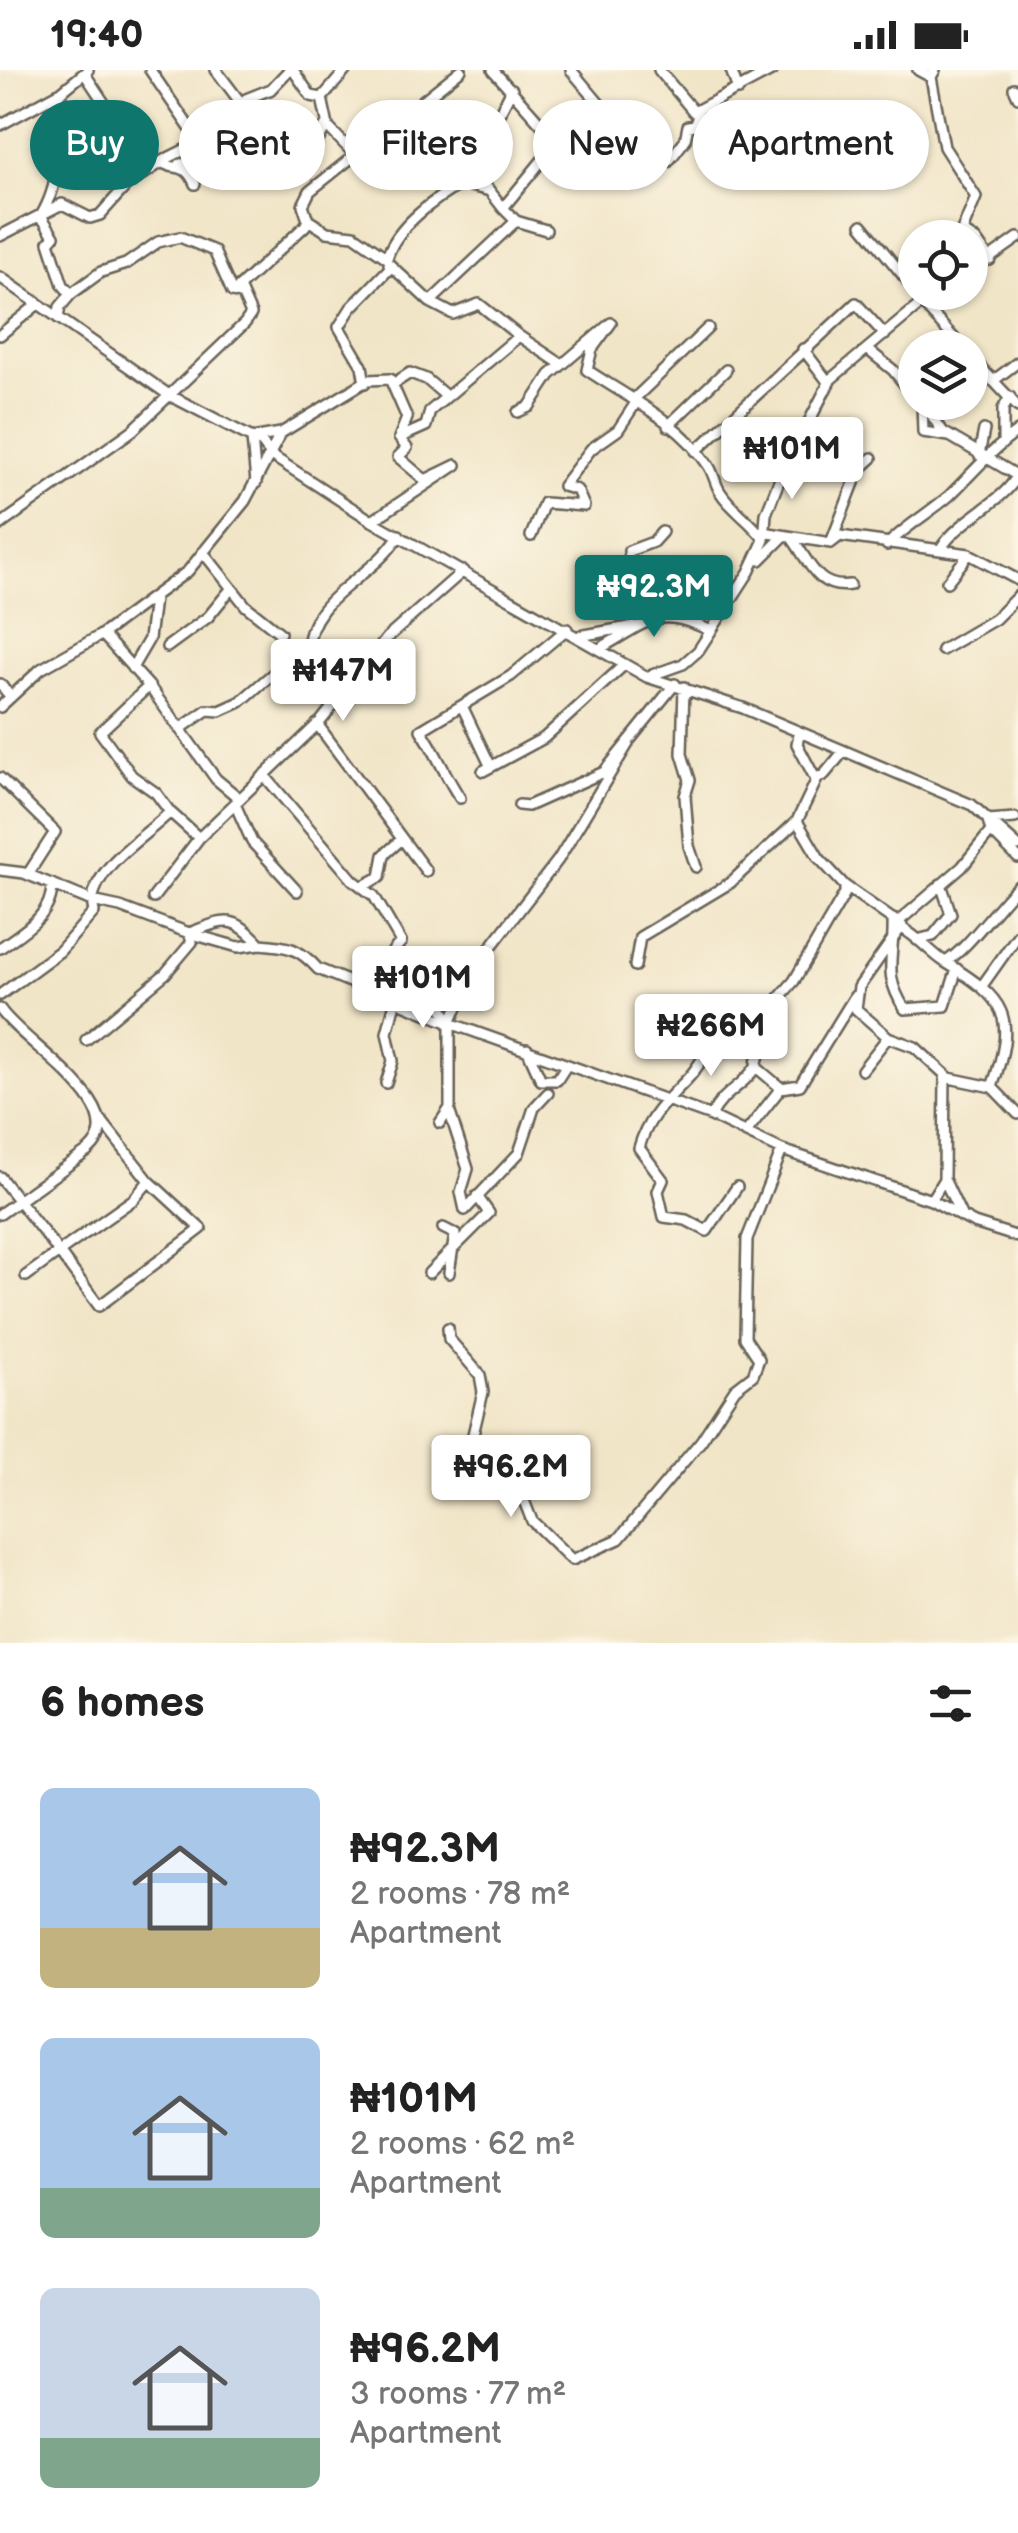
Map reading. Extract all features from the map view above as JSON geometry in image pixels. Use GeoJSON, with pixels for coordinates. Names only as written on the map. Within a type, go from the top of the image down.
{"type":"FeatureCollection","features":[{"type":"Feature","properties":{"kind":"street"},"geometry":{"type":"LineString","coordinates":[[150,70],[179,112]]}},
{"type":"Feature","properties":{"kind":"street"},"geometry":{"type":"LineString","coordinates":[[216,70],[238,100]]}},
{"type":"Feature","properties":{"kind":"street"},"geometry":{"type":"LineString","coordinates":[[249,100],[271,89],[291,70],[311,96],[322,98]]}},
{"type":"Feature","properties":{"kind":"street"},"geometry":{"type":"LineString","coordinates":[[322,98],[346,70]]}},
{"type":"Feature","properties":{"kind":"street"},"geometry":{"type":"LineString","coordinates":[[424,100],[461,70]]}},
{"type":"Feature","properties":{"kind":"street"},"geometry":{"type":"LineString","coordinates":[[493,70],[533,114]]}},
{"type":"Feature","properties":{"kind":"street"},"geometry":{"type":"LineString","coordinates":[[571,70],[596,100]]}},
{"type":"Feature","properties":{"kind":"street"},"geometry":{"type":"LineString","coordinates":[[659,70],[684,105],[693,109]]}},
{"type":"Feature","properties":{"kind":"street"},"geometry":{"type":"LineString","coordinates":[[731,70],[738,90]]}},
{"type":"Feature","properties":{"kind":"street"},"geometry":{"type":"LineString","coordinates":[[719,100],[773,70]]}},
{"type":"Feature","properties":{"kind":"street"},"geometry":{"type":"LineString","coordinates":[[918,70],[933,73],[944,147],[976,197],[962,231],[976,240],[990,260],[1018,238]]}},
{"type":"Feature","properties":{"kind":"street"},"geometry":{"type":"LineString","coordinates":[[0,124],[60,93],[87,72],[120,126],[126,147],[138,150],[150,163],[179,164]]}},
{"type":"Feature","properties":{"kind":"street"},"geometry":{"type":"LineString","coordinates":[[506,100],[512,89]]}},
{"type":"Feature","properties":{"kind":"street"},"geometry":{"type":"LineString","coordinates":[[41,216],[53,195],[57,173],[55,155],[41,132],[60,93]]}},
{"type":"Feature","properties":{"kind":"street"},"geometry":{"type":"LineString","coordinates":[[322,98],[328,126],[345,144]]}},
{"type":"Feature","properties":{"kind":"street"},"geometry":{"type":"LineString","coordinates":[[673,155],[688,126],[693,125]]}},
{"type":"Feature","properties":{"kind":"street"},"geometry":{"type":"LineString","coordinates":[[325,130],[328,126]]}},
{"type":"Feature","properties":{"kind":"street"},"geometry":{"type":"LineString","coordinates":[[0,236],[62,204],[90,218],[100,216],[141,173],[179,153]]}},
{"type":"Feature","properties":{"kind":"street"},"geometry":{"type":"LineString","coordinates":[[345,165],[305,197],[308,220],[326,232],[354,236],[388,256]]}},
{"type":"Feature","properties":{"kind":"street"},"geometry":{"type":"LineString","coordinates":[[503,208],[533,171]]}},
{"type":"Feature","properties":{"kind":"street"},"geometry":{"type":"LineString","coordinates":[[451,190],[404,230],[388,256],[389,268],[430,302],[452,314],[479,304],[561,364]]}},
{"type":"Feature","properties":{"kind":"street"},"geometry":{"type":"LineString","coordinates":[[486,190],[516,221],[546,230]]}},
{"type":"Feature","properties":{"kind":"street"},"geometry":{"type":"LineString","coordinates":[[41,216],[54,236],[49,242],[62,282],[72,294]]}},
{"type":"Feature","properties":{"kind":"street"},"geometry":{"type":"LineString","coordinates":[[0,525],[133,430],[250,318],[242,282],[268,264],[308,220]]}},
{"type":"Feature","properties":{"kind":"street"},"geometry":{"type":"LineString","coordinates":[[430,302],[516,221]]}},
{"type":"Feature","properties":{"kind":"street"},"geometry":{"type":"LineString","coordinates":[[862,225],[898,271]]}},
{"type":"Feature","properties":{"kind":"street"},"geometry":{"type":"LineString","coordinates":[[58,318],[60,307],[100,272],[130,262],[158,242],[180,238],[214,251],[232,292],[242,294]]}},
{"type":"Feature","properties":{"kind":"street"},"geometry":{"type":"LineString","coordinates":[[365,383],[362,366],[340,327],[351,308],[389,268]]}},
{"type":"Feature","properties":{"kind":"street"},"geometry":{"type":"LineString","coordinates":[[0,277],[169,395],[252,438],[272,456],[372,521],[647,677],[846,749],[972,805],[1018,858]]}},
{"type":"Feature","properties":{"kind":"street"},"geometry":{"type":"LineString","coordinates":[[696,451],[856,303],[885,335]]}},
{"type":"Feature","properties":{"kind":"street"},"geometry":{"type":"LineString","coordinates":[[0,335],[38,304]]}},
{"type":"Feature","properties":{"kind":"street"},"geometry":{"type":"LineString","coordinates":[[647,677],[683,664],[710,632],[751,569],[781,476],[829,383],[885,335],[906,310]]}},
{"type":"Feature","properties":{"kind":"street"},"geometry":{"type":"LineString","coordinates":[[930,310],[947,330]]}},
{"type":"Feature","properties":{"kind":"street"},"geometry":{"type":"LineString","coordinates":[[518,412],[529,407],[561,364],[611,323],[592,349],[586,370],[636,400],[696,451],[709,465],[721,495],[764,536],[832,543],[840,536],[887,545],[941,548],[969,554],[1018,580]]}},
{"type":"Feature","properties":{"kind":"street"},"geometry":{"type":"LineString","coordinates":[[531,536],[544,503],[584,506],[577,490],[562,486],[591,449],[618,430],[636,400],[708,328]]}},
{"type":"Feature","properties":{"kind":"street"},"geometry":{"type":"LineString","coordinates":[[399,438],[426,426],[430,411],[518,336]]}},
{"type":"Feature","properties":{"kind":"street"},"geometry":{"type":"LineString","coordinates":[[867,349],[898,375]]}},
{"type":"Feature","properties":{"kind":"street"},"geometry":{"type":"LineString","coordinates":[[803,350],[829,383]]}},
{"type":"Feature","properties":{"kind":"street"},"geometry":{"type":"LineString","coordinates":[[993,381],[1018,362]]}},
{"type":"Feature","properties":{"kind":"street"},"geometry":{"type":"LineString","coordinates":[[668,426],[726,370]]}},
{"type":"Feature","properties":{"kind":"street"},"geometry":{"type":"LineString","coordinates":[[393,384],[410,373],[446,396]]}},
{"type":"Feature","properties":{"kind":"street"},"geometry":{"type":"LineString","coordinates":[[988,376],[1018,407]]}},
{"type":"Feature","properties":{"kind":"street"},"geometry":{"type":"LineString","coordinates":[[252,438],[281,432],[331,399],[383,378],[393,384],[407,418],[399,438]]}},
{"type":"Feature","properties":{"kind":"street"},"geometry":{"type":"LineString","coordinates":[[1003,442],[1004,409],[1010,397]]}},
{"type":"Feature","properties":{"kind":"street"},"geometry":{"type":"LineString","coordinates":[[922,420],[922,432],[950,436]]}},
{"type":"Feature","properties":{"kind":"street"},"geometry":{"type":"LineString","coordinates":[[937,420],[950,436],[1018,476],[1004,494],[953,530],[941,548]]}},
{"type":"Feature","properties":{"kind":"street"},"geometry":{"type":"LineString","coordinates":[[981,456],[984,430]]}},
{"type":"Feature","properties":{"kind":"street"},"geometry":{"type":"LineString","coordinates":[[887,545],[918,516],[947,497],[981,456],[1018,431]]}},
{"type":"Feature","properties":{"kind":"street"},"geometry":{"type":"LineString","coordinates":[[0,708],[40,670],[154,598],[204,552],[256,482],[281,432]]}},
{"type":"Feature","properties":{"kind":"street"},"geometry":{"type":"LineString","coordinates":[[252,438],[256,482]]}},
{"type":"Feature","properties":{"kind":"street"},"geometry":{"type":"LineString","coordinates":[[372,521],[456,465],[426,480],[398,457],[407,448],[399,438]]}},
{"type":"Feature","properties":{"kind":"street"},"geometry":{"type":"LineString","coordinates":[[832,543],[859,470],[865,460],[872,458]]}},
{"type":"Feature","properties":{"kind":"street"},"geometry":{"type":"LineString","coordinates":[[662,532],[653,542],[629,551],[630,560],[673,614],[710,632]]}},
{"type":"Feature","properties":{"kind":"street"},"geometry":{"type":"LineString","coordinates":[[180,730],[207,710],[220,711],[240,702],[291,658],[308,652],[308,630],[326,603],[399,535]]}},
{"type":"Feature","properties":{"kind":"street"},"geometry":{"type":"LineString","coordinates":[[751,569],[787,537]]}},
{"type":"Feature","properties":{"kind":"street"},"geometry":{"type":"LineString","coordinates":[[787,537],[816,577],[834,587],[850,584]]}},
{"type":"Feature","properties":{"kind":"street"},"geometry":{"type":"LineString","coordinates":[[204,552],[231,589],[280,633]]}},
{"type":"Feature","properties":{"kind":"street"},"geometry":{"type":"LineString","coordinates":[[947,582],[969,554]]}},
{"type":"Feature","properties":{"kind":"street"},"geometry":{"type":"LineString","coordinates":[[153,898],[199,838],[317,724],[387,638],[463,572]]}},
{"type":"Feature","properties":{"kind":"street"},"geometry":{"type":"LineString","coordinates":[[167,647],[208,618],[231,589]]}},
{"type":"Feature","properties":{"kind":"street"},"geometry":{"type":"LineString","coordinates":[[579,636],[644,624],[673,614],[692,590]]}},
{"type":"Feature","properties":{"kind":"street"},"geometry":{"type":"LineString","coordinates":[[942,650],[994,619],[1018,596]]}},
{"type":"Feature","properties":{"kind":"street"},"geometry":{"type":"LineString","coordinates":[[132,668],[149,638],[154,598]]}},
{"type":"Feature","properties":{"kind":"street"},"geometry":{"type":"LineString","coordinates":[[599,649],[644,624]]}},
{"type":"Feature","properties":{"kind":"street"},"geometry":{"type":"LineString","coordinates":[[460,798],[449,781],[446,765],[422,730],[511,676],[567,629]]}},
{"type":"Feature","properties":{"kind":"street"},"geometry":{"type":"LineString","coordinates":[[102,634],[150,686],[216,780],[237,802],[252,842],[297,891]]}},
{"type":"Feature","properties":{"kind":"street"},"geometry":{"type":"LineString","coordinates":[[463,708],[487,769],[544,738],[624,664]]}},
{"type":"Feature","properties":{"kind":"street"},"geometry":{"type":"LineString","coordinates":[[0,684],[11,697]]}},
{"type":"Feature","properties":{"kind":"street"},"geometry":{"type":"LineString","coordinates":[[150,686],[100,732],[132,776],[156,793],[170,812],[199,838]]}},
{"type":"Feature","properties":{"kind":"street"},"geometry":{"type":"LineString","coordinates":[[519,805],[528,806],[604,772],[679,686]]}},
{"type":"Feature","properties":{"kind":"street"},"geometry":{"type":"LineString","coordinates":[[679,686],[682,754],[690,780],[685,796],[689,846],[696,867]]}},
{"type":"Feature","properties":{"kind":"street"},"geometry":{"type":"LineString","coordinates":[[317,724],[426,871]]}},
{"type":"Feature","properties":{"kind":"street"},"geometry":{"type":"LineString","coordinates":[[799,735],[803,757],[818,777]]}},
{"type":"Feature","properties":{"kind":"street"},"geometry":{"type":"LineString","coordinates":[[566,1066],[534,1108],[518,1153],[465,1210],[461,1192],[468,1170],[449,1110],[450,1023],[476,965],[558,860],[628,744]]}},
{"type":"Feature","properties":{"kind":"street"},"geometry":{"type":"LineString","coordinates":[[635,966],[640,936],[730,882],[797,821],[818,777],[843,752]]}},
{"type":"Feature","properties":{"kind":"street"},"geometry":{"type":"LineString","coordinates":[[264,775],[354,880],[364,886],[400,942],[394,951],[433,989],[450,1023]]}},
{"type":"Feature","properties":{"kind":"street"},"geometry":{"type":"LineString","coordinates":[[0,778],[55,832],[28,874]]}},
{"type":"Feature","properties":{"kind":"street"},"geometry":{"type":"LineString","coordinates":[[0,995],[60,952],[94,912],[92,901],[98,882],[108,869],[170,812]]}},
{"type":"Feature","properties":{"kind":"street"},"geometry":{"type":"LineString","coordinates":[[957,969],[945,1006],[905,1009],[890,973],[898,922],[941,884],[990,825],[1015,818]]}},
{"type":"Feature","properties":{"kind":"street"},"geometry":{"type":"LineString","coordinates":[[797,821],[820,858],[845,886],[898,922],[945,962],[1018,1009]]}},
{"type":"Feature","properties":{"kind":"street"},"geometry":{"type":"LineString","coordinates":[[990,825],[1018,846]]}},
{"type":"Feature","properties":{"kind":"street"},"geometry":{"type":"LineString","coordinates":[[364,886],[380,876],[384,855],[402,839]]}},
{"type":"Feature","properties":{"kind":"street"},"geometry":{"type":"LineString","coordinates":[[0,870],[28,874],[92,901],[238,947],[293,946],[305,952],[318,969],[346,978],[368,992],[408,1002],[450,1023],[711,1116],[782,1150],[932,1200],[962,1217],[1018,1237]]}},
{"type":"Feature","properties":{"kind":"street"},"geometry":{"type":"LineString","coordinates":[[0,948],[29,929],[44,911],[52,884]]}},
{"type":"Feature","properties":{"kind":"street"},"geometry":{"type":"LineString","coordinates":[[917,940],[933,936],[952,914],[941,884]]}},
{"type":"Feature","properties":{"kind":"street"},"geometry":{"type":"LineString","coordinates":[[711,1116],[726,1091],[756,1066],[760,1046],[770,1034],[768,1017],[773,1005],[794,981],[813,944],[826,930],[845,886]]}},
{"type":"Feature","properties":{"kind":"street"},"geometry":{"type":"LineString","coordinates":[[945,962],[955,957],[990,912],[1018,886]]}},
{"type":"Feature","properties":{"kind":"street"},"geometry":{"type":"LineString","coordinates":[[189,933],[226,920],[249,928],[260,944]]}},
{"type":"Feature","properties":{"kind":"street"},"geometry":{"type":"LineString","coordinates":[[748,1131],[781,1088],[800,1085],[892,942],[898,922]]}},
{"type":"Feature","properties":{"kind":"street"},"geometry":{"type":"LineString","coordinates":[[86,1040],[164,974],[192,942],[189,933]]}},
{"type":"Feature","properties":{"kind":"street"},"geometry":{"type":"LineString","coordinates":[[984,984],[1018,935]]}},
{"type":"Feature","properties":{"kind":"street"},"geometry":{"type":"LineString","coordinates":[[408,1002],[476,965]]}},
{"type":"Feature","properties":{"kind":"street"},"geometry":{"type":"LineString","coordinates":[[855,996],[856,1009],[888,1037],[915,1048],[946,1075],[992,1087],[1018,1114]]}},
{"type":"Feature","properties":{"kind":"street"},"geometry":{"type":"LineString","coordinates":[[386,1083],[393,1061],[387,1032],[396,998]]}},
{"type":"Feature","properties":{"kind":"street"},"geometry":{"type":"LineString","coordinates":[[992,1087],[1008,1063],[1016,1037],[1016,1022],[1003,999]]}},
{"type":"Feature","properties":{"kind":"street"},"geometry":{"type":"LineString","coordinates":[[0,1009],[86,1091],[101,1120],[149,1181],[201,1229],[99,1306],[0,1176]]}},
{"type":"Feature","properties":{"kind":"street"},"geometry":{"type":"LineString","coordinates":[[737,1187],[707,1231],[686,1220],[664,1217],[658,1191],[663,1180],[638,1148],[647,1123],[692,1073],[708,1041],[728,1023],[760,1046]]}},
{"type":"Feature","properties":{"kind":"street"},"geometry":{"type":"LineString","coordinates":[[862,1070],[888,1037]]}},
{"type":"Feature","properties":{"kind":"street"},"geometry":{"type":"LineString","coordinates":[[527,1048],[548,1092]]}},
{"type":"Feature","properties":{"kind":"street"},"geometry":{"type":"LineString","coordinates":[[756,1066],[781,1088]]}},
{"type":"Feature","properties":{"kind":"street"},"geometry":{"type":"LineString","coordinates":[[946,1075],[944,1179],[962,1217]]}},
{"type":"Feature","properties":{"kind":"street"},"geometry":{"type":"LineString","coordinates":[[541,1080],[557,1080]]}},
{"type":"Feature","properties":{"kind":"street"},"geometry":{"type":"LineString","coordinates":[[440,1123],[449,1110]]}},
{"type":"Feature","properties":{"kind":"street"},"geometry":{"type":"LineString","coordinates":[[0,1214],[100,1141],[101,1120]]}},
{"type":"Feature","properties":{"kind":"street"},"geometry":{"type":"LineString","coordinates":[[448,1328],[448,1340],[480,1375],[484,1392],[470,1444],[479,1467],[523,1498],[540,1531],[572,1560],[619,1539],[701,1440],[735,1389],[752,1375],[759,1359],[745,1338],[747,1239],[782,1150]]}},
{"type":"Feature","properties":{"kind":"street"},"geometry":{"type":"LineString","coordinates":[[932,1200],[944,1179]]}},
{"type":"Feature","properties":{"kind":"street"},"geometry":{"type":"LineString","coordinates":[[26,1276],[134,1200],[149,1181]]}},
{"type":"Feature","properties":{"kind":"street"},"geometry":{"type":"LineString","coordinates":[[428,1273],[489,1213],[477,1196]]}},
{"type":"Feature","properties":{"kind":"street"},"geometry":{"type":"LineString","coordinates":[[442,1228],[456,1234],[449,1272]]}}]}
